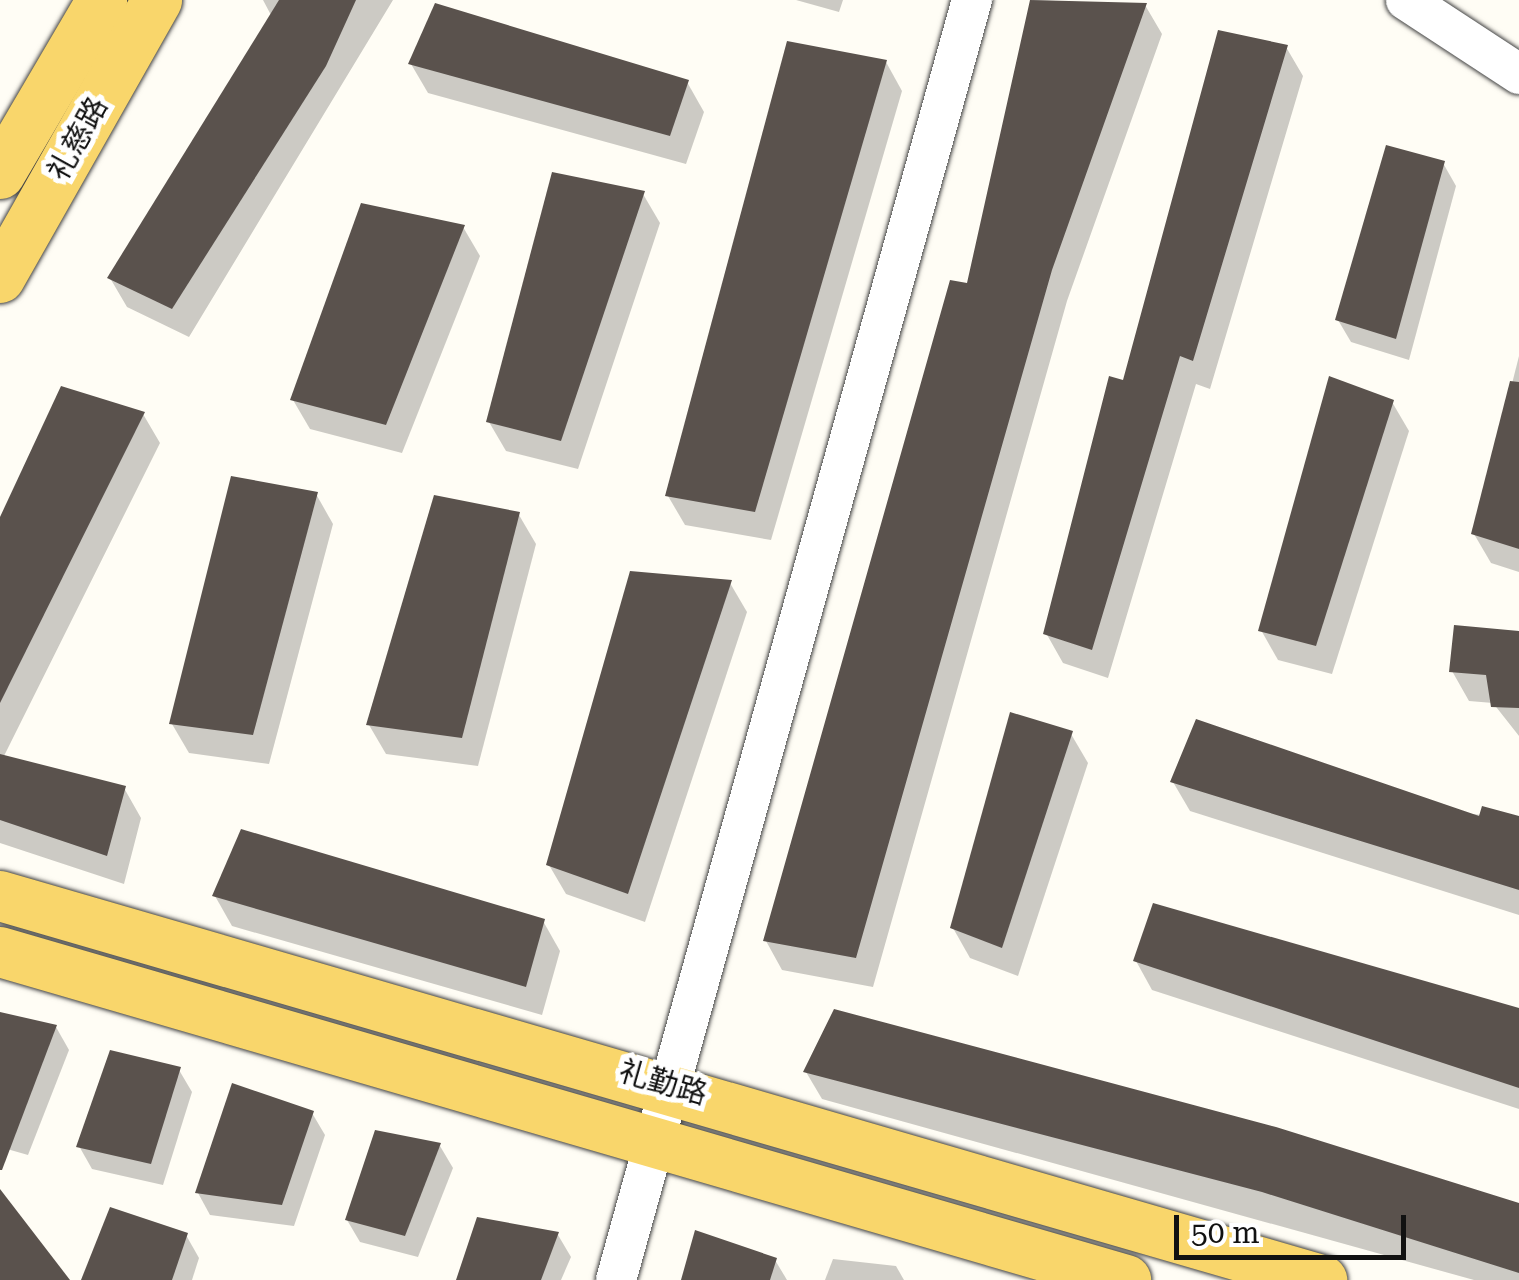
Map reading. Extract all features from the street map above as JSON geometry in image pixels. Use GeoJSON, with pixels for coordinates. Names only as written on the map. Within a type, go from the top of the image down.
{"type":"FeatureCollection","features":[{"type":"Feature","properties":{"kind":"main road","name":"礼慈路"},"geometry":{"type":"LineString","coordinates":[[0,174],[102,0]]}},
{"type":"Feature","properties":{"kind":"main road","name":"礼慈路"},"geometry":{"type":"LineString","coordinates":[[0,278],[157,0]]}},
{"type":"Feature","properties":{"kind":"main road","name":"礼勤路"},"geometry":{"type":"LineString","coordinates":[[0,896],[672,1085],[1322,1280]]}},
{"type":"Feature","properties":{"kind":"main road","name":"礼勤路"},"geometry":{"type":"LineString","coordinates":[[0,952],[658,1137],[1126,1280]]}},
{"type":"Feature","properties":{"kind":"street"},"geometry":{"type":"LineString","coordinates":[[616,1280],[972,0]]}},
{"type":"Feature","properties":{"kind":"street"},"geometry":{"type":"LineString","coordinates":[[1406,0],[1519,74]]}},
{"type":"Feature","properties":{"kind":"building"},"geometry":{"type":"Polygon","coordinates":[[[279,0],[356,0],[326,66],[172,309],[107,278],[279,0]]]}},
{"type":"Feature","properties":{"kind":"building"},"geometry":{"type":"Polygon","coordinates":[[[1030,0],[1147,3],[1052,270],[856,958],[763,941],[950,280],[967,283],[1030,0]]]}},
{"type":"Feature","properties":{"kind":"building"},"geometry":{"type":"Polygon","coordinates":[[[435,3],[689,80],[670,136],[408,64],[435,3]]]}},
{"type":"Feature","properties":{"kind":"building"},"geometry":{"type":"Polygon","coordinates":[[[1218,30],[1288,45],[1193,361],[1180,356],[1092,650],[1043,634],[1109,376],[1123,380],[1218,30]]]}},
{"type":"Feature","properties":{"kind":"building"},"geometry":{"type":"Polygon","coordinates":[[[787,41],[887,60],[755,512],[665,496],[787,41]]]}},
{"type":"Feature","properties":{"kind":"building"},"geometry":{"type":"Polygon","coordinates":[[[1386,145],[1445,161],[1396,339],[1335,320],[1386,145]]]}},
{"type":"Feature","properties":{"kind":"building"},"geometry":{"type":"Polygon","coordinates":[[[552,172],[645,191],[561,441],[486,422],[552,172]]]}},
{"type":"Feature","properties":{"kind":"building"},"geometry":{"type":"Polygon","coordinates":[[[361,203],[465,225],[386,425],[290,400],[361,203]]]}},
{"type":"Feature","properties":{"kind":"building"},"geometry":{"type":"Polygon","coordinates":[[[1329,376],[1394,400],[1316,646],[1258,631],[1329,376]]]}},
{"type":"Feature","properties":{"kind":"building"},"geometry":{"type":"Polygon","coordinates":[[[1510,381],[1519,382],[1519,549],[1471,534],[1510,381]]]}},
{"type":"Feature","properties":{"kind":"building"},"geometry":{"type":"Polygon","coordinates":[[[61,386],[145,412],[0,703],[0,517],[61,386]]]}},
{"type":"Feature","properties":{"kind":"building"},"geometry":{"type":"Polygon","coordinates":[[[231,476],[318,492],[253,735],[169,724],[231,476]]]}},
{"type":"Feature","properties":{"kind":"building"},"geometry":{"type":"Polygon","coordinates":[[[434,495],[520,512],[462,738],[366,725],[434,495]]]}},
{"type":"Feature","properties":{"kind":"building"},"geometry":{"type":"Polygon","coordinates":[[[630,571],[732,580],[628,894],[546,865],[630,571]]]}},
{"type":"Feature","properties":{"kind":"building"},"geometry":{"type":"Polygon","coordinates":[[[1454,625],[1519,631],[1519,708],[1491,707],[1486,675],[1449,672],[1454,625]]]}},
{"type":"Feature","properties":{"kind":"building"},"geometry":{"type":"Polygon","coordinates":[[[1010,712],[1073,731],[1002,948],[950,928],[1010,712]]]}},
{"type":"Feature","properties":{"kind":"building"},"geometry":{"type":"Polygon","coordinates":[[[1196,719],[1479,816],[1482,806],[1519,816],[1519,890],[1170,782],[1196,719]]]}},
{"type":"Feature","properties":{"kind":"building"},"geometry":{"type":"Polygon","coordinates":[[[0,754],[126,786],[107,856],[0,820],[0,754]]]}},
{"type":"Feature","properties":{"kind":"building"},"geometry":{"type":"Polygon","coordinates":[[[241,829],[545,919],[526,987],[212,896],[241,829]]]}},
{"type":"Feature","properties":{"kind":"building"},"geometry":{"type":"Polygon","coordinates":[[[1153,903],[1519,1008],[1519,1088],[1133,961],[1153,903]]]}},
{"type":"Feature","properties":{"kind":"building"},"geometry":{"type":"Polygon","coordinates":[[[834,1009],[1276,1127],[1519,1203],[1519,1273],[1262,1192],[803,1072],[834,1009]]]}},
{"type":"Feature","properties":{"kind":"building"},"geometry":{"type":"Polygon","coordinates":[[[0,1012],[57,1025],[2,1170],[0,1170],[0,1012]]]}},
{"type":"Feature","properties":{"kind":"building"},"geometry":{"type":"Polygon","coordinates":[[[110,1050],[181,1067],[151,1164],[76,1147],[110,1050]]]}},
{"type":"Feature","properties":{"kind":"building"},"geometry":{"type":"Polygon","coordinates":[[[232,1083],[314,1111],[282,1205],[195,1193],[232,1083]]]}},
{"type":"Feature","properties":{"kind":"building"},"geometry":{"type":"Polygon","coordinates":[[[375,1130],[441,1143],[405,1236],[345,1220],[375,1130]]]}},
{"type":"Feature","properties":{"kind":"building"},"geometry":{"type":"Polygon","coordinates":[[[0,1189],[70,1280],[0,1280],[0,1189]]]}},
{"type":"Feature","properties":{"kind":"building"},"geometry":{"type":"Polygon","coordinates":[[[110,1207],[188,1233],[172,1280],[81,1280],[110,1207]]]}},
{"type":"Feature","properties":{"kind":"building"},"geometry":{"type":"Polygon","coordinates":[[[477,1217],[559,1232],[541,1280],[456,1280],[477,1217]]]}},
{"type":"Feature","properties":{"kind":"building"},"geometry":{"type":"Polygon","coordinates":[[[695,1230],[777,1258],[770,1280],[681,1280],[695,1230]]]}}]}
